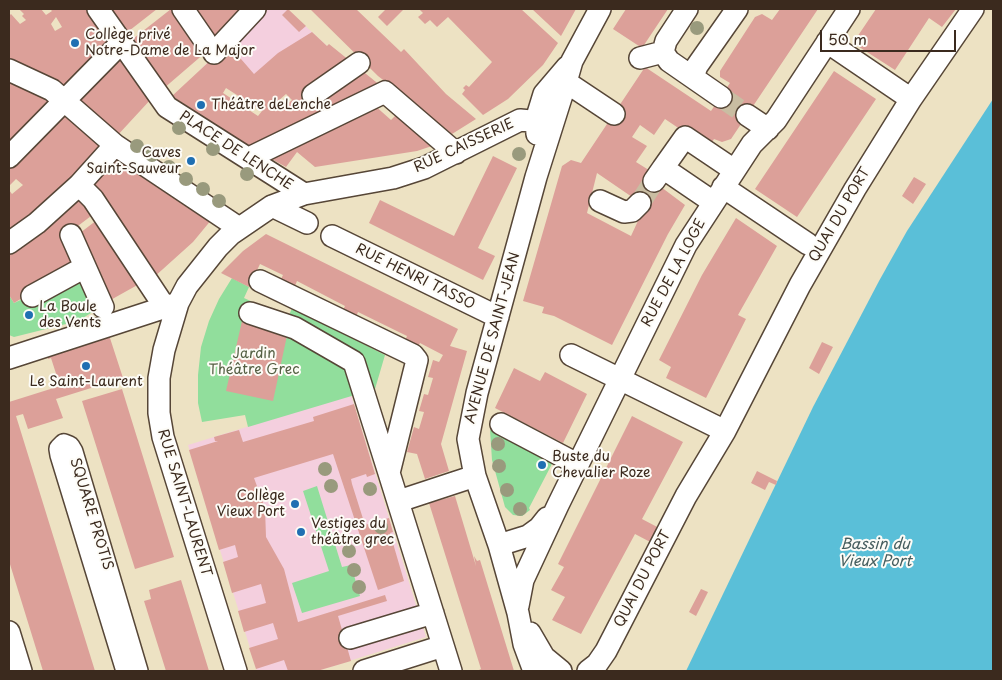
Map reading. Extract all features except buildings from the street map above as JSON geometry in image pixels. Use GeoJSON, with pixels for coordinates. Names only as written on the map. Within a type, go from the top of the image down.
{"type":"FeatureCollection","features":[{"type":"Feature","properties":{"kind":"street","name":"PLACE DE LENCHE"},"geometry":{"type":"LineString","coordinates":[[98,9],[167,106],[304,194]]}},
{"type":"Feature","properties":{"kind":"street"},"geometry":{"type":"LineString","coordinates":[[183,9],[209,47],[255,9]]}},
{"type":"Feature","properties":{"kind":"street"},"geometry":{"type":"LineString","coordinates":[[545,121],[544,94],[572,61],[600,9]]}},
{"type":"Feature","properties":{"kind":"street"},"geometry":{"type":"LineString","coordinates":[[687,9],[666,41],[663,52],[669,61],[721,97]]}},
{"type":"Feature","properties":{"kind":"street"},"geometry":{"type":"LineString","coordinates":[[692,77],[697,66],[737,9]]}},
{"type":"Feature","properties":{"kind":"street","name":"RUE DE LA LOGE"},"geometry":{"type":"LineString","coordinates":[[518,612],[523,580],[577,464],[686,245],[752,144],[768,129],[850,9]]}},
{"type":"Feature","properties":{"kind":"street","name":"QUAI DU PORT"},"geometry":{"type":"LineString","coordinates":[[588,671],[597,664],[606,651],[686,496],[725,431],[800,285],[855,189],[911,99],[973,9]]}},
{"type":"Feature","properties":{"kind":"street"},"geometry":{"type":"LineString","coordinates":[[827,42],[911,99]]}},
{"type":"Feature","properties":{"kind":"street"},"geometry":{"type":"LineString","coordinates":[[9,157],[122,43]]}},
{"type":"Feature","properties":{"kind":"street"},"geometry":{"type":"LineString","coordinates":[[640,58],[663,52]]}},
{"type":"Feature","properties":{"kind":"street"},"geometry":{"type":"LineString","coordinates":[[545,121],[566,82],[572,61]]}},
{"type":"Feature","properties":{"kind":"street"},"geometry":{"type":"LineString","coordinates":[[313,95],[358,63]]}},
{"type":"Feature","properties":{"kind":"street"},"geometry":{"type":"LineString","coordinates":[[9,70],[52,90],[65,99],[115,145],[239,228]]}},
{"type":"Feature","properties":{"kind":"street"},"geometry":{"type":"LineString","coordinates":[[566,82],[614,114]]}},
{"type":"Feature","properties":{"kind":"street"},"geometry":{"type":"LineString","coordinates":[[249,158],[385,92],[456,153]]}},
{"type":"Feature","properties":{"kind":"street"},"geometry":{"type":"LineString","coordinates":[[747,114],[768,129]]}},
{"type":"Feature","properties":{"kind":"street","name":"RUE CAISSERIE"},"geometry":{"type":"LineString","coordinates":[[304,194],[394,178],[456,153],[514,122],[525,119],[545,121]]}},
{"type":"Feature","properties":{"kind":"street","name":"AVENUE DE SAINT-JEAN"},"geometry":{"type":"LineString","coordinates":[[534,671],[524,644],[518,612],[498,545],[475,476],[469,445],[470,426],[536,177],[545,121]]}},
{"type":"Feature","properties":{"kind":"street"},"geometry":{"type":"LineString","coordinates":[[724,186],[658,175],[685,137],[724,186],[808,244]]}},
{"type":"Feature","properties":{"kind":"street"},"geometry":{"type":"LineString","coordinates":[[9,243],[37,223],[79,185],[115,145]]}},
{"type":"Feature","properties":{"kind":"street"},"geometry":{"type":"LineString","coordinates":[[9,358],[171,304],[93,199],[79,185]]}},
{"type":"Feature","properties":{"kind":"street","name":"PLACE DE LENCHE"},"geometry":{"type":"LineString","coordinates":[[239,228],[264,205],[304,194]]}},
{"type":"Feature","properties":{"kind":"street"},"geometry":{"type":"LineString","coordinates":[[600,201],[624,212],[632,211],[640,203]]}},
{"type":"Feature","properties":{"kind":"street"},"geometry":{"type":"LineString","coordinates":[[264,205],[307,223]]}},
{"type":"Feature","properties":{"kind":"street","name":"RUE SAINT-LAURENT"},"geometry":{"type":"LineString","coordinates":[[236,671],[160,424],[158,390],[171,304],[218,247],[239,228]]}},
{"type":"Feature","properties":{"kind":"street"},"geometry":{"type":"LineString","coordinates":[[71,235],[103,307]]}},
{"type":"Feature","properties":{"kind":"street","name":"RUE HENRI TASSO"},"geometry":{"type":"LineString","coordinates":[[332,236],[498,317]]}},
{"type":"Feature","properties":{"kind":"street"},"geometry":{"type":"LineString","coordinates":[[32,296],[85,267]]}},
{"type":"Feature","properties":{"kind":"street"},"geometry":{"type":"LineString","coordinates":[[260,282],[413,355],[418,360],[389,473]]}},
{"type":"Feature","properties":{"kind":"street"},"geometry":{"type":"LineString","coordinates":[[250,313],[295,328],[354,362],[451,671]]}},
{"type":"Feature","properties":{"kind":"street"},"geometry":{"type":"LineString","coordinates":[[571,355],[725,431]]}},
{"type":"Feature","properties":{"kind":"street"},"geometry":{"type":"LineString","coordinates":[[500,424],[577,464]]}},
{"type":"Feature","properties":{"kind":"street","name":"QUAI DU PORT"},"geometry":{"type":"LineString","coordinates":[[609,671],[700,500],[725,431]]}},
{"type":"Feature","properties":{"kind":"street","name":"SQUARE PROTIS"},"geometry":{"type":"LineString","coordinates":[[126,671],[61,455],[60,449],[64,445],[69,447],[72,452],[138,671]]}},
{"type":"Feature","properties":{"kind":"street"},"geometry":{"type":"LineString","coordinates":[[399,501],[475,476]]}},
{"type":"Feature","properties":{"kind":"street","name":"RUE DE LA LOGE"},"geometry":{"type":"LineString","coordinates":[[498,545],[528,536],[539,528],[558,505]]}},
{"type":"Feature","properties":{"kind":"street","name":"AVENUE DE SAINT-JEAN"},"geometry":{"type":"LineString","coordinates":[[518,612],[541,652],[561,671]]}},
{"type":"Feature","properties":{"kind":"street"},"geometry":{"type":"LineString","coordinates":[[350,638],[433,613]]}},
{"type":"Feature","properties":{"kind":"street"},"geometry":{"type":"LineString","coordinates":[[9,632],[21,671]]}},
{"type":"Feature","properties":{"kind":"street"},"geometry":{"type":"LineString","coordinates":[[364,671],[443,646]]}},
{"type":"Feature","properties":{"kind":"shaded area"},"geometry":{"type":"Polygon","coordinates":[[[262,9],[287,9],[327,46],[251,104],[200,70],[262,9]]]}},
{"type":"Feature","properties":{"kind":"shaded area","name":"Collège Vieux Port"},"geometry":{"type":"Polygon","coordinates":[[[351,395],[426,637],[317,671],[257,671],[188,445],[351,395]]]}},
{"type":"Feature","properties":{"kind":"green space"},"geometry":{"type":"Polygon","coordinates":[[[81,272],[99,308],[78,321],[14,337],[9,335],[9,295],[14,303],[81,272]]]}},
{"type":"Feature","properties":{"kind":"green space","name":"Jardin Théâtre Grec"},"geometry":{"type":"Polygon","coordinates":[[[232,278],[249,287],[244,298],[288,318],[292,308],[385,355],[375,389],[248,427],[245,415],[202,422],[198,403],[201,347],[209,321],[219,299],[232,278]]]}},
{"type":"Feature","properties":{"kind":"green space"},"geometry":{"type":"Polygon","coordinates":[[[490,430],[553,462],[529,508],[530,510],[522,516],[513,515],[505,507],[492,460],[490,430]]]}},
{"type":"Feature","properties":{"kind":"green space"},"geometry":{"type":"Polygon","coordinates":[[[317,486],[342,567],[351,565],[360,596],[302,613],[292,583],[329,571],[303,491],[317,486]]]}},
{"type":"Feature","properties":{"kind":"water","name":"Bassin du Vieux Port"},"geometry":{"type":"Polygon","coordinates":[[[993,99],[993,671],[686,671],[813,407],[879,281],[907,231],[993,99]]]}},
{"type":"Feature","properties":{"kind":"tunnel"},"geometry":{"type":"LineString","coordinates":[[721,97],[747,115]]}},
{"type":"Feature","properties":{"kind":"tunnel"},"geometry":{"type":"LineString","coordinates":[[640,203],[654,181]]}},
{"type":"Feature","properties":{"kind":"place","name":"Collège privé Notre-Dame de La Major"},"geometry":{"type":"Point","coordinates":[75,43]}},
{"type":"Feature","properties":{"kind":"place","name":"Théâtre deLenche"},"geometry":{"type":"Point","coordinates":[201,105]}},
{"type":"Feature","properties":{"kind":"place","name":"Caves Saint-Sauveur"},"geometry":{"type":"Point","coordinates":[191,161]}},
{"type":"Feature","properties":{"kind":"place","name":"La Boule des Vents"},"geometry":{"type":"Point","coordinates":[29,315]}},
{"type":"Feature","properties":{"kind":"place","name":"Le Saint-Laurent"},"geometry":{"type":"Point","coordinates":[86,366]}},
{"type":"Feature","properties":{"kind":"place","name":"Buste du Chevalier Roze"},"geometry":{"type":"Point","coordinates":[542,465]}},
{"type":"Feature","properties":{"kind":"place","name":"Collège Vieux Port"},"geometry":{"type":"Point","coordinates":[295,504]}},
{"type":"Feature","properties":{"kind":"place","name":"Vestiges du théâtre grec"},"geometry":{"type":"Point","coordinates":[301,532]}}]}
